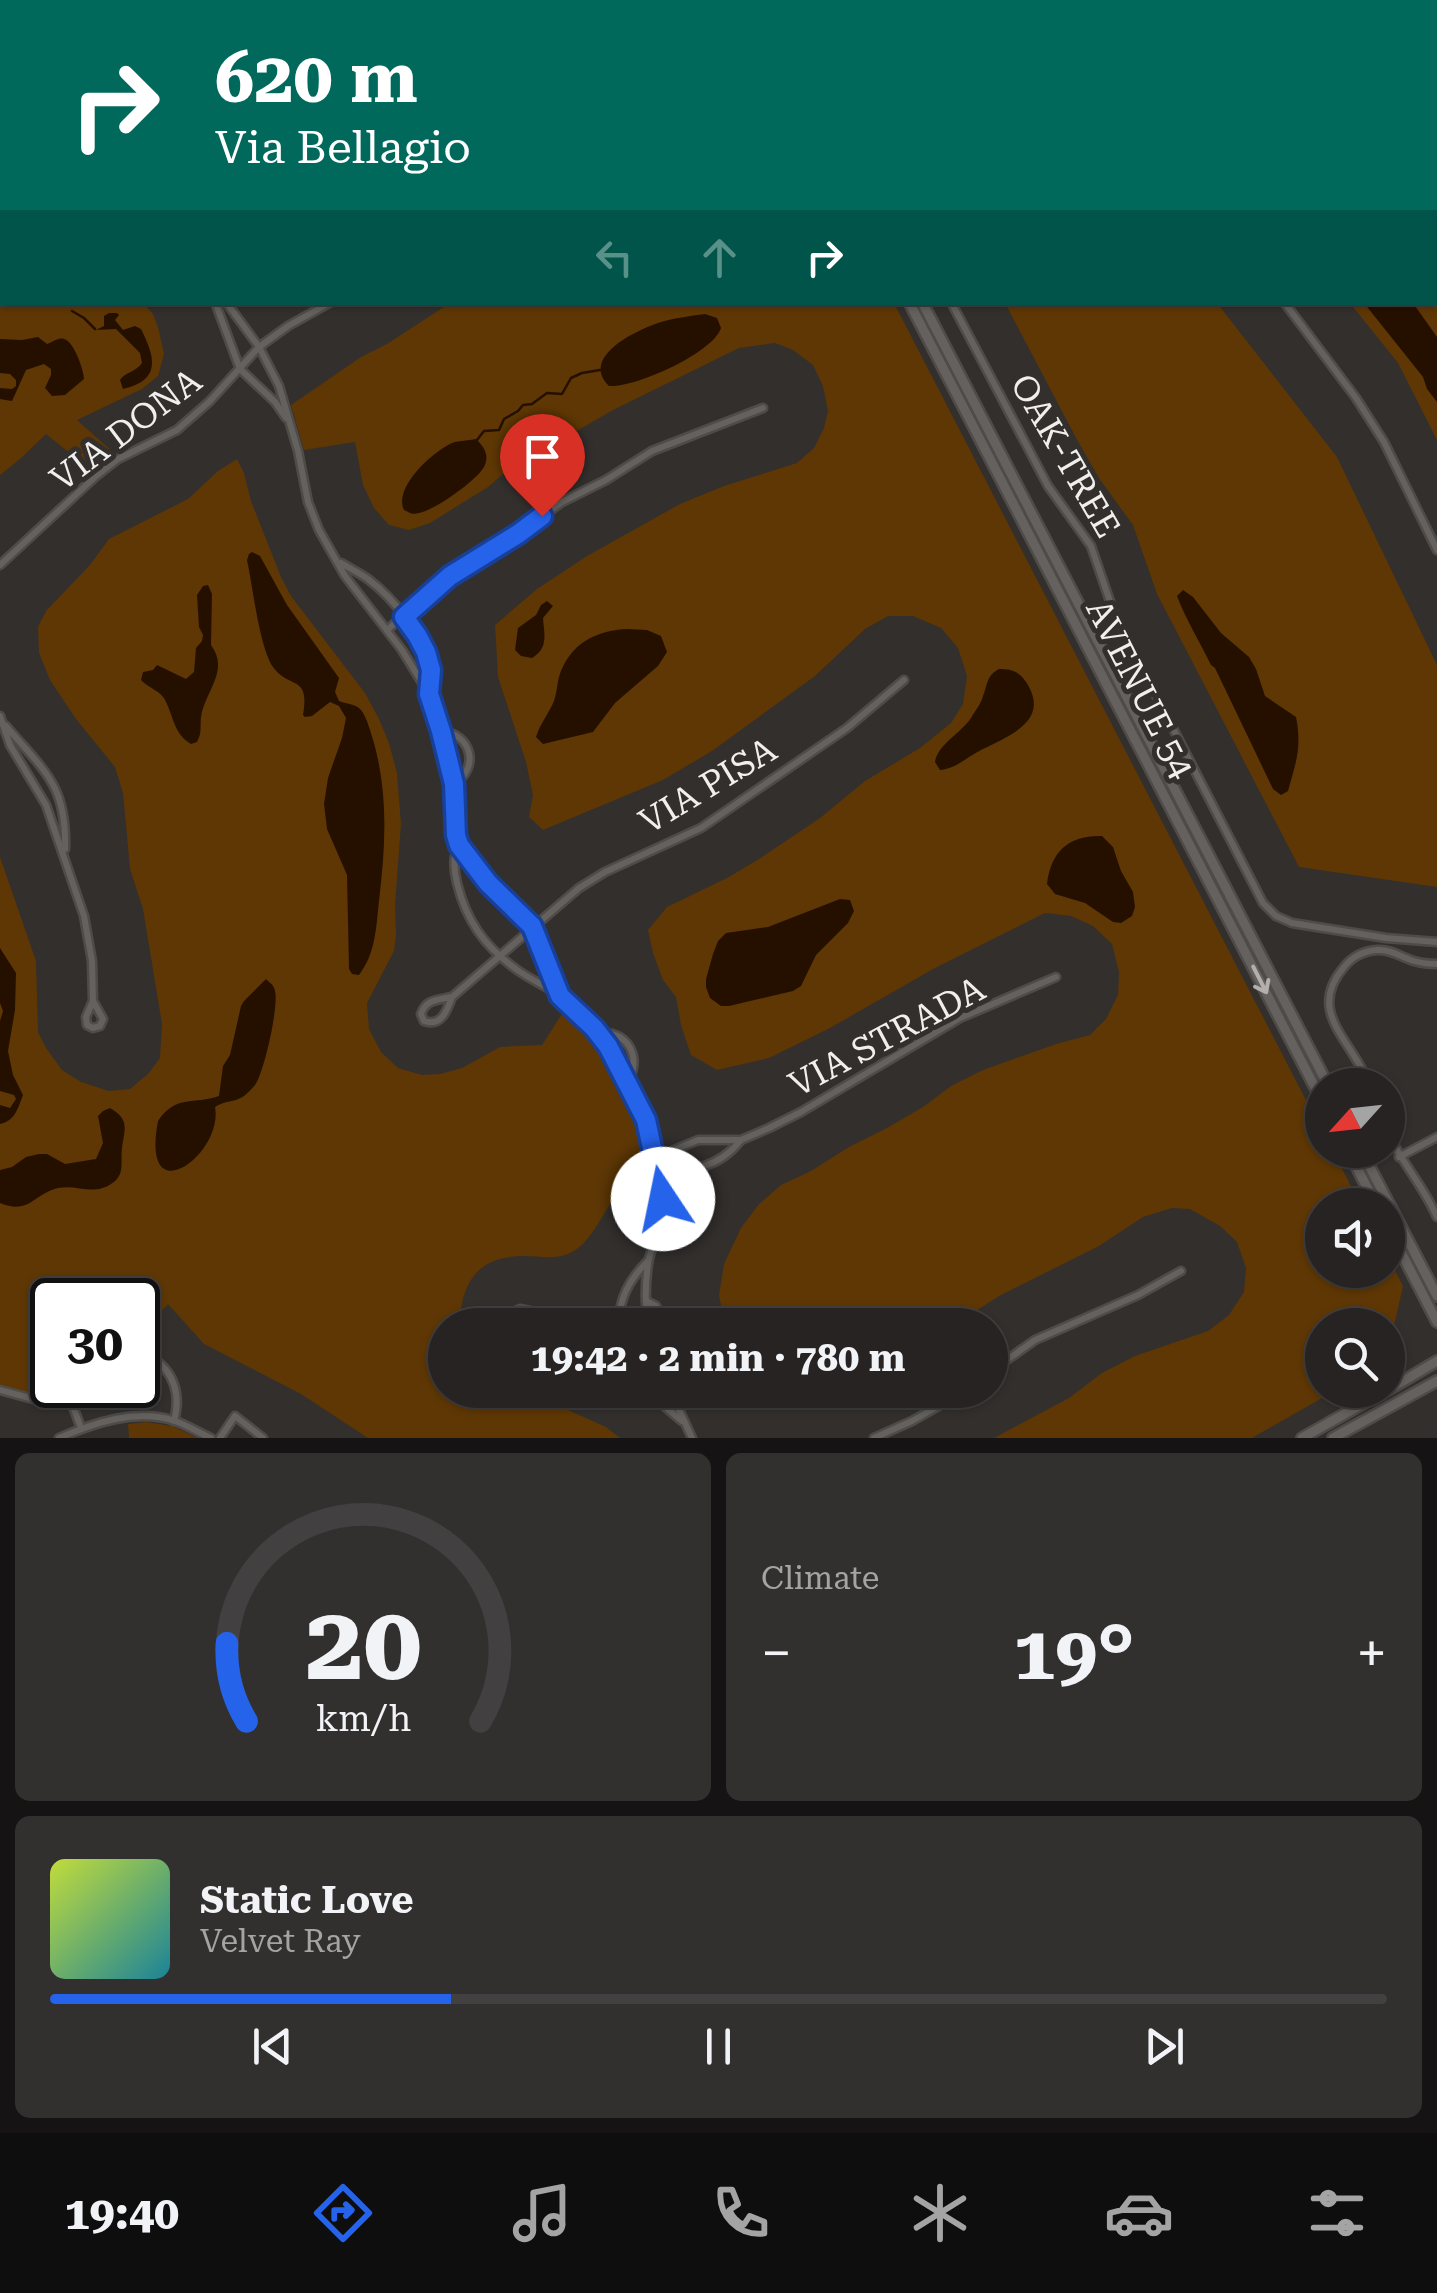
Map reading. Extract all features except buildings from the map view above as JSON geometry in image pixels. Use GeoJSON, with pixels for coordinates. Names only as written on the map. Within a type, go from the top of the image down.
{"type":"FeatureCollection","features":[{"type":"Feature","properties":{"kind":"street"},"geometry":{"type":"LineString","coordinates":[[216,305],[240,370],[275,402],[290,423]]}},
{"type":"Feature","properties":{"kind":"street"},"geometry":{"type":"LineString","coordinates":[[228,305],[258,346],[279,386],[308,502],[319,530],[345,576],[429,694],[454,784],[459,845],[488,883],[532,926],[560,996]]}},
{"type":"Feature","properties":{"kind":"street","name":"VIA DONA"},"geometry":{"type":"LineString","coordinates":[[0,565],[95,476],[130,451],[177,430],[210,402],[258,346],[326,305]]}},
{"type":"Feature","properties":{"kind":"street","name":"AVENUE 54"},"geometry":{"type":"LineString","coordinates":[[911,305],[1305,1068]]}},
{"type":"Feature","properties":{"kind":"street","name":"AVENUE 54"},"geometry":{"type":"LineString","coordinates":[[924,305],[1319,1068]]}},
{"type":"Feature","properties":{"kind":"street","name":"OAK-TREE"},"geometry":{"type":"LineString","coordinates":[[953,305],[1048,486],[1091,546],[1115,616],[1262,903],[1276,916],[1292,923],[1437,942]]}},
{"type":"Feature","properties":{"kind":"street"},"geometry":{"type":"LineString","coordinates":[[1286,305],[1384,442],[1437,550]]}},
{"type":"Feature","properties":{"kind":"street"},"geometry":{"type":"LineString","coordinates":[[387,630],[450,576],[562,502],[652,451],[763,408]]}},
{"type":"Feature","properties":{"kind":"street"},"geometry":{"type":"LineString","coordinates":[[337,560],[368,579],[417,635],[431,670],[429,694]]}},
{"type":"Feature","properties":{"kind":"street","name":"VIA PISA"},"geometry":{"type":"LineString","coordinates":[[452,997],[579,888],[701,828],[847,728],[904,680]]}},
{"type":"Feature","properties":{"kind":"street"},"geometry":{"type":"LineString","coordinates":[[2,719],[53,782],[66,823],[64,855]]}},
{"type":"Feature","properties":{"kind":"street"},"geometry":{"type":"LineString","coordinates":[[2,719],[10,745],[46,806],[84,916],[93,1001]]}},
{"type":"Feature","properties":{"kind":"street"},"geometry":{"type":"LineString","coordinates":[[441,731],[458,735],[470,758],[465,775],[454,784]]}},
{"type":"Feature","properties":{"kind":"street"},"geometry":{"type":"LineString","coordinates":[[459,845],[454,874],[462,907],[476,932],[516,969],[560,996],[599,1034],[646,1120],[663,1199],[648,1261],[647,1308]]}},
{"type":"Feature","properties":{"kind":"street"},"geometry":{"type":"LineString","coordinates":[[1360,1068],[1329,1012],[1332,986],[1340,972],[1360,954],[1374,950],[1437,964]]}},
{"type":"Feature","properties":{"kind":"street","name":"VIA STRADA"},"geometry":{"type":"LineString","coordinates":[[656,1158],[698,1140],[741,1140],[800,1112],[960,1018],[1056,977]]}},
{"type":"Feature","properties":{"kind":"street"},"geometry":{"type":"LineString","coordinates":[[452,997],[439,1020],[428,1023],[421,1017],[422,1009],[430,1001],[452,997]]}},
{"type":"Feature","properties":{"kind":"street"},"geometry":{"type":"LineString","coordinates":[[599,1034],[615,1034],[631,1049],[635,1065],[627,1081]]}},
{"type":"Feature","properties":{"kind":"street"},"geometry":{"type":"LineString","coordinates":[[1405,1154],[1437,1137]]}},
{"type":"Feature","properties":{"kind":"street","name":"VIA STRADA"},"geometry":{"type":"LineString","coordinates":[[658,1172],[712,1164],[730,1154],[741,1140]]}},
{"type":"Feature","properties":{"kind":"street"},"geometry":{"type":"LineString","coordinates":[[1405,1164],[1437,1217]]}},
{"type":"Feature","properties":{"kind":"street"},"geometry":{"type":"LineString","coordinates":[[1370,1168],[1437,1296]]}},
{"type":"Feature","properties":{"kind":"street"},"geometry":{"type":"LineString","coordinates":[[1405,1260],[1437,1322]]}},
{"type":"Feature","properties":{"kind":"street"},"geometry":{"type":"LineString","coordinates":[[619,1308],[624,1290],[648,1261]]}},
{"type":"Feature","properties":{"kind":"street"},"geometry":{"type":"LineString","coordinates":[[1008,1359],[1035,1340],[1138,1295],[1181,1271]]}},
{"type":"Feature","properties":{"kind":"street"},"geometry":{"type":"LineString","coordinates":[[646,1300],[657,1308]]}},
{"type":"Feature","properties":{"kind":"street"},"geometry":{"type":"LineString","coordinates":[[1405,1380],[1437,1362]]}},
{"type":"Feature","properties":{"kind":"street"},"geometry":{"type":"LineString","coordinates":[[160,1365],[177,1393],[174,1421]]}},
{"type":"Feature","properties":{"kind":"street"},"geometry":{"type":"LineString","coordinates":[[1333,1438],[1437,1381]]}},
{"type":"Feature","properties":{"kind":"street"},"geometry":{"type":"LineString","coordinates":[[0,1390],[30,1398]]}},
{"type":"Feature","properties":{"kind":"street"},"geometry":{"type":"LineString","coordinates":[[74,1408],[81,1428]]}},
{"type":"Feature","properties":{"kind":"street"},"geometry":{"type":"LineString","coordinates":[[667,1408],[684,1422]]}},
{"type":"Feature","properties":{"kind":"street"},"geometry":{"type":"LineString","coordinates":[[678,1408],[692,1438]]}},
{"type":"Feature","properties":{"kind":"street"},"geometry":{"type":"LineString","coordinates":[[874,1438],[935,1408]]}},
{"type":"Feature","properties":{"kind":"street"},"geometry":{"type":"LineString","coordinates":[[1302,1438],[1355,1408]]}},
{"type":"Feature","properties":{"kind":"street"},"geometry":{"type":"LineString","coordinates":[[59,1438],[112,1420],[148,1416],[174,1421],[211,1438]]}},
{"type":"Feature","properties":{"kind":"street"},"geometry":{"type":"LineString","coordinates":[[220,1438],[235,1416],[263,1438]]}},
{"type":"Feature","properties":{"kind":"shaded area"},"geometry":{"type":"Polygon","coordinates":[[[0,305],[145,305],[153,314],[164,354],[158,376],[142,389],[77,420],[115,454],[92,471],[46,434],[0,475],[0,305]]]}},
{"type":"Feature","properties":{"kind":"shaded area"},"geometry":{"type":"Polygon","coordinates":[[[447,305],[895,305],[1305,1098],[1305,1168],[1341,1168],[1352,1188],[1305,1188],[1305,1288],[1403,1288],[1398,1308],[1305,1308],[1305,1408],[1252,1438],[994,1438],[1069,1398],[1102,1373],[1135,1356],[1208,1331],[1229,1315],[1244,1292],[1246,1268],[1237,1242],[1220,1226],[1190,1209],[1172,1208],[1143,1217],[1099,1246],[980,1308],[722,1308],[719,1295],[724,1264],[741,1228],[759,1204],[781,1185],[983,1070],[1090,1035],[1106,1019],[1118,995],[1119,972],[1112,944],[1093,926],[1071,916],[1045,913],[769,1058],[717,1070],[691,1055],[676,997],[663,980],[648,930],[667,907],[759,859],[951,723],[963,704],[967,676],[958,648],[941,628],[913,616],[888,616],[865,629],[815,676],[712,751],[663,780],[543,830],[529,817],[533,795],[498,677],[495,625],[537,589],[587,556],[680,504],[797,463],[814,448],[824,428],[828,411],[823,386],[813,365],[793,350],[775,343],[739,348],[563,439],[537,445],[488,487],[430,523],[409,530],[389,525],[374,508],[363,485],[355,442],[304,450],[291,405],[447,305]]]}},
{"type":"Feature","properties":{"kind":"shaded area"},"geometry":{"type":"Polygon","coordinates":[[[1006,305],[1219,305],[1337,457],[1437,665],[1437,887],[1299,867],[1157,594],[1133,525],[1093,470],[1006,305]]]}},
{"type":"Feature","properties":{"kind":"shaded area"},"geometry":{"type":"Polygon","coordinates":[[[1352,305],[1437,305],[1437,440],[1398,363],[1352,305]]]}},
{"type":"Feature","properties":{"kind":"shaded area"},"geometry":{"type":"Polygon","coordinates":[[[1366,305],[1414,305],[1437,337],[1437,402],[1423,377],[1366,305]]]}},
{"type":"Feature","properties":{"kind":"shaded area"},"geometry":{"type":"Polygon","coordinates":[[[705,314],[717,318],[721,328],[704,348],[654,375],[609,386],[601,365],[614,347],[658,323],[705,314]]]}},
{"type":"Feature","properties":{"kind":"shaded area"},"geometry":{"type":"Polygon","coordinates":[[[119,315],[115,320],[123,330],[135,326],[141,329],[152,358],[150,373],[144,380],[123,389],[120,380],[142,363],[140,353],[116,329],[96,330],[104,326],[104,316],[119,315]]]}},
{"type":"Feature","properties":{"kind":"shaded area"},"geometry":{"type":"Polygon","coordinates":[[[38,337],[47,344],[60,339],[68,341],[78,357],[84,379],[65,395],[52,396],[45,388],[51,369],[44,364],[26,370],[12,401],[0,399],[0,388],[12,389],[16,380],[10,374],[0,373],[0,339],[38,337]]]}},
{"type":"Feature","properties":{"kind":"shaded area"},"geometry":{"type":"Polygon","coordinates":[[[476,439],[484,448],[486,459],[473,480],[426,511],[414,514],[404,510],[404,492],[425,462],[452,443],[476,439]]]}},
{"type":"Feature","properties":{"kind":"shaded area"},"geometry":{"type":"Polygon","coordinates":[[[237,459],[291,596],[365,693],[389,743],[397,773],[401,824],[396,935],[394,951],[367,1003],[369,1029],[381,1052],[398,1068],[422,1075],[440,1074],[462,1068],[500,1047],[542,1045],[565,1009],[585,1028],[617,1072],[648,1148],[657,1202],[614,1199],[577,1249],[553,1257],[508,1257],[494,1261],[468,1284],[461,1308],[428,1308],[428,1408],[564,1408],[606,1427],[620,1438],[368,1438],[301,1394],[204,1344],[168,1304],[160,1313],[160,1278],[30,1278],[30,1393],[0,1387],[0,857],[36,961],[38,1032],[62,1070],[81,1082],[109,1091],[130,1089],[160,1058],[162,1024],[143,909],[130,869],[123,793],[115,767],[50,680],[39,653],[38,627],[46,611],[109,539],[188,499],[237,459]]]}},
{"type":"Feature","properties":{"kind":"shaded area"},"geometry":{"type":"Polygon","coordinates":[[[252,552],[260,556],[287,605],[339,678],[335,692],[339,701],[360,709],[376,751],[383,794],[383,857],[374,940],[359,975],[349,969],[347,875],[327,829],[324,804],[346,718],[339,706],[330,702],[305,717],[301,688],[273,667],[257,616],[247,560],[252,552]]]}},
{"type":"Feature","properties":{"kind":"shaded area"},"geometry":{"type":"Polygon","coordinates":[[[208,585],[212,594],[211,645],[218,664],[203,708],[199,739],[191,744],[178,731],[164,698],[141,680],[143,672],[157,665],[186,679],[194,672],[196,648],[203,635],[197,595],[208,585]]]}},
{"type":"Feature","properties":{"kind":"shaded area"},"geometry":{"type":"Polygon","coordinates":[[[1183,590],[1221,633],[1249,657],[1265,696],[1296,717],[1297,755],[1288,791],[1281,795],[1273,789],[1185,614],[1177,596],[1183,590]]]}},
{"type":"Feature","properties":{"kind":"shaded area"},"geometry":{"type":"Polygon","coordinates":[[[547,601],[553,606],[543,618],[543,645],[532,658],[521,656],[515,650],[518,628],[547,601]]]}},
{"type":"Feature","properties":{"kind":"shaded area"},"geometry":{"type":"Polygon","coordinates":[[[628,629],[661,636],[667,652],[658,666],[615,703],[593,732],[543,744],[536,737],[570,656],[595,636],[628,629]]]}},
{"type":"Feature","properties":{"kind":"shaded area"},"geometry":{"type":"Polygon","coordinates":[[[999,669],[1014,671],[1026,682],[1034,707],[1031,716],[1016,732],[957,765],[940,770],[935,762],[940,750],[971,718],[990,677],[999,669]]]}},
{"type":"Feature","properties":{"kind":"shaded area"},"geometry":{"type":"Polygon","coordinates":[[[1102,836],[1113,847],[1133,892],[1132,916],[1121,923],[1113,922],[1085,903],[1055,894],[1047,884],[1053,862],[1064,847],[1080,838],[1102,836]]]}},
{"type":"Feature","properties":{"kind":"shaded area"},"geometry":{"type":"Polygon","coordinates":[[[840,899],[850,900],[854,911],[848,923],[816,955],[801,986],[729,1006],[721,1006],[710,998],[706,979],[718,941],[726,933],[768,927],[840,899]]]}},
{"type":"Feature","properties":{"kind":"shaded area"},"geometry":{"type":"Polygon","coordinates":[[[0,948],[16,973],[8,1051],[13,1075],[23,1095],[13,1117],[0,1124],[0,1105],[10,1108],[16,1099],[0,1091],[0,948]]]}},
{"type":"Feature","properties":{"kind":"shaded area"},"geometry":{"type":"Polygon","coordinates":[[[266,979],[272,984],[276,999],[259,1078],[239,1099],[215,1107],[214,1125],[207,1142],[196,1157],[170,1171],[161,1166],[156,1150],[158,1121],[179,1104],[219,1096],[223,1066],[230,1055],[241,1006],[266,979]]]}},
{"type":"Feature","properties":{"kind":"shaded area"},"geometry":{"type":"Polygon","coordinates":[[[110,1108],[125,1126],[116,1180],[98,1189],[58,1188],[18,1207],[0,1203],[0,1170],[26,1157],[47,1154],[65,1164],[96,1159],[103,1143],[98,1116],[110,1108]]]}},
{"type":"Feature","properties":{"kind":"shaded area"},"geometry":{"type":"Polygon","coordinates":[[[128,1424],[172,1426],[198,1438],[129,1438],[128,1424]]]}},
{"type":"Feature","properties":{"kind":"waterway"},"geometry":{"type":"LineString","coordinates":[[72,311],[95,329]]}},
{"type":"Feature","properties":{"kind":"waterway"},"geometry":{"type":"LineString","coordinates":[[477,440],[484,431],[499,430],[504,419],[523,405],[532,404],[547,393],[562,394],[571,378],[600,370]]}},
{"type":"Feature","properties":{"kind":"route"},"geometry":{"type":"LineString","coordinates":[[542,516],[450,576],[404,617],[426,652],[431,670],[429,694],[454,784],[459,845],[488,883],[532,926],[560,996],[608,1046],[646,1120],[663,1199]]}}]}
